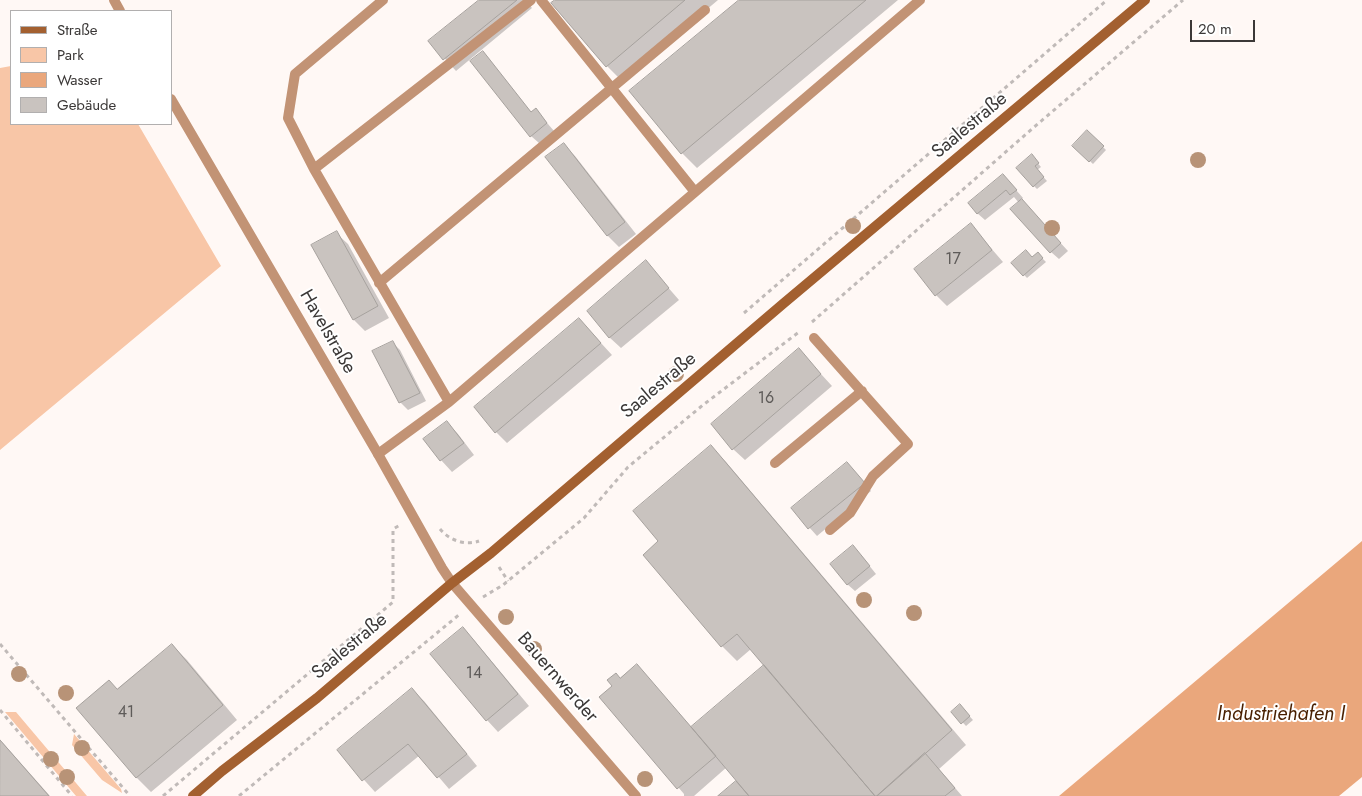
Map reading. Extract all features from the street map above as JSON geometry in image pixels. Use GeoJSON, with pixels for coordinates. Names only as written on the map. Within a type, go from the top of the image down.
{"type":"FeatureCollection","features":[{"type":"Feature","properties":{"kind":"main road","name":"Saalestraße"},"geometry":{"type":"LineString","coordinates":[[193,796],[222,771],[317,698],[452,583],[504,542],[694,379],[1145,0]]}},
{"type":"Feature","properties":{"kind":"street"},"geometry":{"type":"LineString","coordinates":[[383,0],[295,74],[288,118],[314,169],[379,284],[449,402]]}},
{"type":"Feature","properties":{"kind":"street"},"geometry":{"type":"LineString","coordinates":[[314,169],[531,0]]}},
{"type":"Feature","properties":{"kind":"street"},"geometry":{"type":"LineString","coordinates":[[541,0],[695,192]]}},
{"type":"Feature","properties":{"kind":"street"},"geometry":{"type":"LineString","coordinates":[[378,454],[449,402],[920,0]]}},
{"type":"Feature","properties":{"kind":"street"},"geometry":{"type":"LineString","coordinates":[[379,284],[705,10]]}},
{"type":"Feature","properties":{"kind":"street","name":"Havelstraße"},"geometry":{"type":"LineString","coordinates":[[172,100],[452,583]]}},
{"type":"Feature","properties":{"kind":"street"},"geometry":{"type":"LineString","coordinates":[[814,338],[908,444],[873,476],[850,513],[830,530]]}},
{"type":"Feature","properties":{"kind":"street"},"geometry":{"type":"LineString","coordinates":[[775,463],[862,391]]}},
{"type":"Feature","properties":{"kind":"street","name":"Bauernwerder"},"geometry":{"type":"LineString","coordinates":[[452,583],[636,796]]}},
{"type":"Feature","properties":{"kind":"path"},"geometry":{"type":"LineString","coordinates":[[484,597],[503,585],[584,518],[628,467],[703,405],[805,328],[1033,128],[1183,0]]}},
{"type":"Feature","properties":{"kind":"path","name":"Saalestraße"},"geometry":{"type":"LineString","coordinates":[[163,796],[393,602],[393,529],[413,516]]}},
{"type":"Feature","properties":{"kind":"path"},"geometry":{"type":"LineString","coordinates":[[437,523],[441,531],[452,539],[466,544],[482,540]]}},
{"type":"Feature","properties":{"kind":"path"},"geometry":{"type":"LineString","coordinates":[[239,796],[459,615]]}},
{"type":"Feature","properties":{"kind":"path"},"geometry":{"type":"LineString","coordinates":[[0,644],[130,796]]}},
{"type":"Feature","properties":{"kind":"path"},"geometry":{"type":"LineString","coordinates":[[0,710],[72,796]]}},
{"type":"Feature","properties":{"kind":"green space"},"geometry":{"type":"Polygon","coordinates":[[[10,66],[10,125],[139,125],[221,266],[0,450],[0,68],[10,66]]]}},
{"type":"Feature","properties":{"kind":"green space"},"geometry":{"type":"Polygon","coordinates":[[[5,712],[16,712],[87,796],[76,796],[5,712]]]}},
{"type":"Feature","properties":{"kind":"green space"},"geometry":{"type":"Polygon","coordinates":[[[74,734],[121,789],[122,793],[102,780],[72,745],[74,734]]]}},
{"type":"Feature","properties":{"kind":"water","name":"Industriehafen I"},"geometry":{"type":"Polygon","coordinates":[[[1362,541],[1362,777],[1339,796],[1059,796],[1362,541]]]}},
{"type":"Feature","properties":{"kind":"building"},"geometry":{"type":"Polygon","coordinates":[[[479,0],[517,0],[443,60],[428,41],[479,0]]]}},
{"type":"Feature","properties":{"kind":"building"},"geometry":{"type":"Polygon","coordinates":[[[555,0],[685,0],[606,67],[551,3],[555,0]]]}},
{"type":"Feature","properties":{"kind":"building"},"geometry":{"type":"Polygon","coordinates":[[[739,0],[866,0],[681,154],[629,91],[739,0]]]}},
{"type":"Feature","properties":{"kind":"building"},"geometry":{"type":"Polygon","coordinates":[[[483,51],[531,112],[536,108],[547,123],[530,137],[470,61],[483,51]]]}},
{"type":"Feature","properties":{"kind":"building"},"geometry":{"type":"Polygon","coordinates":[[[1087,130],[1104,146],[1089,162],[1072,146],[1087,130]]]}},
{"type":"Feature","properties":{"kind":"building"},"geometry":{"type":"Polygon","coordinates":[[[564,143],[625,222],[607,236],[545,157],[564,143]]]}},
{"type":"Feature","properties":{"kind":"building"},"geometry":{"type":"Polygon","coordinates":[[[1032,154],[1039,163],[1035,166],[1044,177],[1033,187],[1016,168],[1032,154]]]}},
{"type":"Feature","properties":{"kind":"building"},"geometry":{"type":"Polygon","coordinates":[[[1003,174],[1017,190],[1010,195],[1006,190],[977,214],[968,203],[1003,174]]]}},
{"type":"Feature","properties":{"kind":"building"},"geometry":{"type":"Polygon","coordinates":[[[1022,199],[1061,243],[1050,253],[1010,209],[1022,199]]]}},
{"type":"Feature","properties":{"kind":"building"},"geometry":{"type":"Polygon","coordinates":[[[971,223],[992,250],[935,296],[914,269],[971,223]]]}},
{"type":"Feature","properties":{"kind":"building"},"geometry":{"type":"Polygon","coordinates":[[[337,231],[378,306],[353,320],[311,245],[337,231]]]}},
{"type":"Feature","properties":{"kind":"building"},"geometry":{"type":"Polygon","coordinates":[[[1026,250],[1032,257],[1038,252],[1043,258],[1023,276],[1011,263],[1026,250]]]}},
{"type":"Feature","properties":{"kind":"building"},"geometry":{"type":"Polygon","coordinates":[[[646,260],[669,288],[609,338],[587,311],[646,260]]]}},
{"type":"Feature","properties":{"kind":"building"},"geometry":{"type":"Polygon","coordinates":[[[579,318],[601,343],[495,433],[474,407],[579,318]]]}},
{"type":"Feature","properties":{"kind":"building"},"geometry":{"type":"Polygon","coordinates":[[[393,341],[420,393],[399,403],[372,351],[393,341]]]}},
{"type":"Feature","properties":{"kind":"building"},"geometry":{"type":"Polygon","coordinates":[[[799,348],[821,374],[732,450],[711,424],[799,348]]]}},
{"type":"Feature","properties":{"kind":"building"},"geometry":{"type":"Polygon","coordinates":[[[447,421],[464,443],[440,461],[423,439],[447,421]]]}},
{"type":"Feature","properties":{"kind":"building"},"geometry":{"type":"Polygon","coordinates":[[[711,445],[952,730],[877,796],[875,796],[737,634],[721,647],[643,555],[658,541],[633,511],[711,445]]]}},
{"type":"Feature","properties":{"kind":"building"},"geometry":{"type":"Polygon","coordinates":[[[847,462],[865,483],[808,529],[791,508],[847,462]]]}},
{"type":"Feature","properties":{"kind":"building"},"geometry":{"type":"Polygon","coordinates":[[[853,545],[870,566],[847,585],[830,564],[853,545]]]}},
{"type":"Feature","properties":{"kind":"building"},"geometry":{"type":"Polygon","coordinates":[[[463,627],[518,694],[486,721],[430,654],[463,627]]]}},
{"type":"Feature","properties":{"kind":"building"},"geometry":{"type":"Polygon","coordinates":[[[172,644],[223,705],[136,778],[76,708],[109,680],[117,689],[172,644]]]}},
{"type":"Feature","properties":{"kind":"building"},"geometry":{"type":"Polygon","coordinates":[[[637,664],[716,756],[677,789],[599,697],[612,686],[607,680],[616,673],[620,678],[637,664]]]}},
{"type":"Feature","properties":{"kind":"building"},"geometry":{"type":"Polygon","coordinates":[[[764,665],[875,796],[749,796],[691,727],[764,665]]]}},
{"type":"Feature","properties":{"kind":"building"},"geometry":{"type":"Polygon","coordinates":[[[412,688],[467,754],[437,778],[408,744],[362,781],[337,750],[412,688]]]}},
{"type":"Feature","properties":{"kind":"building"},"geometry":{"type":"Polygon","coordinates":[[[960,704],[970,716],[961,724],[951,712],[960,704]]]}},
{"type":"Feature","properties":{"kind":"building"},"geometry":{"type":"Polygon","coordinates":[[[0,740],[49,796],[0,796],[0,740]]]}},
{"type":"Feature","properties":{"kind":"building"},"geometry":{"type":"Polygon","coordinates":[[[925,753],[955,788],[945,796],[877,796],[925,753]]]}},
{"type":"Feature","properties":{"kind":"building"},"geometry":{"type":"Polygon","coordinates":[[[736,781],[749,796],[718,796],[736,781]]]}}]}
